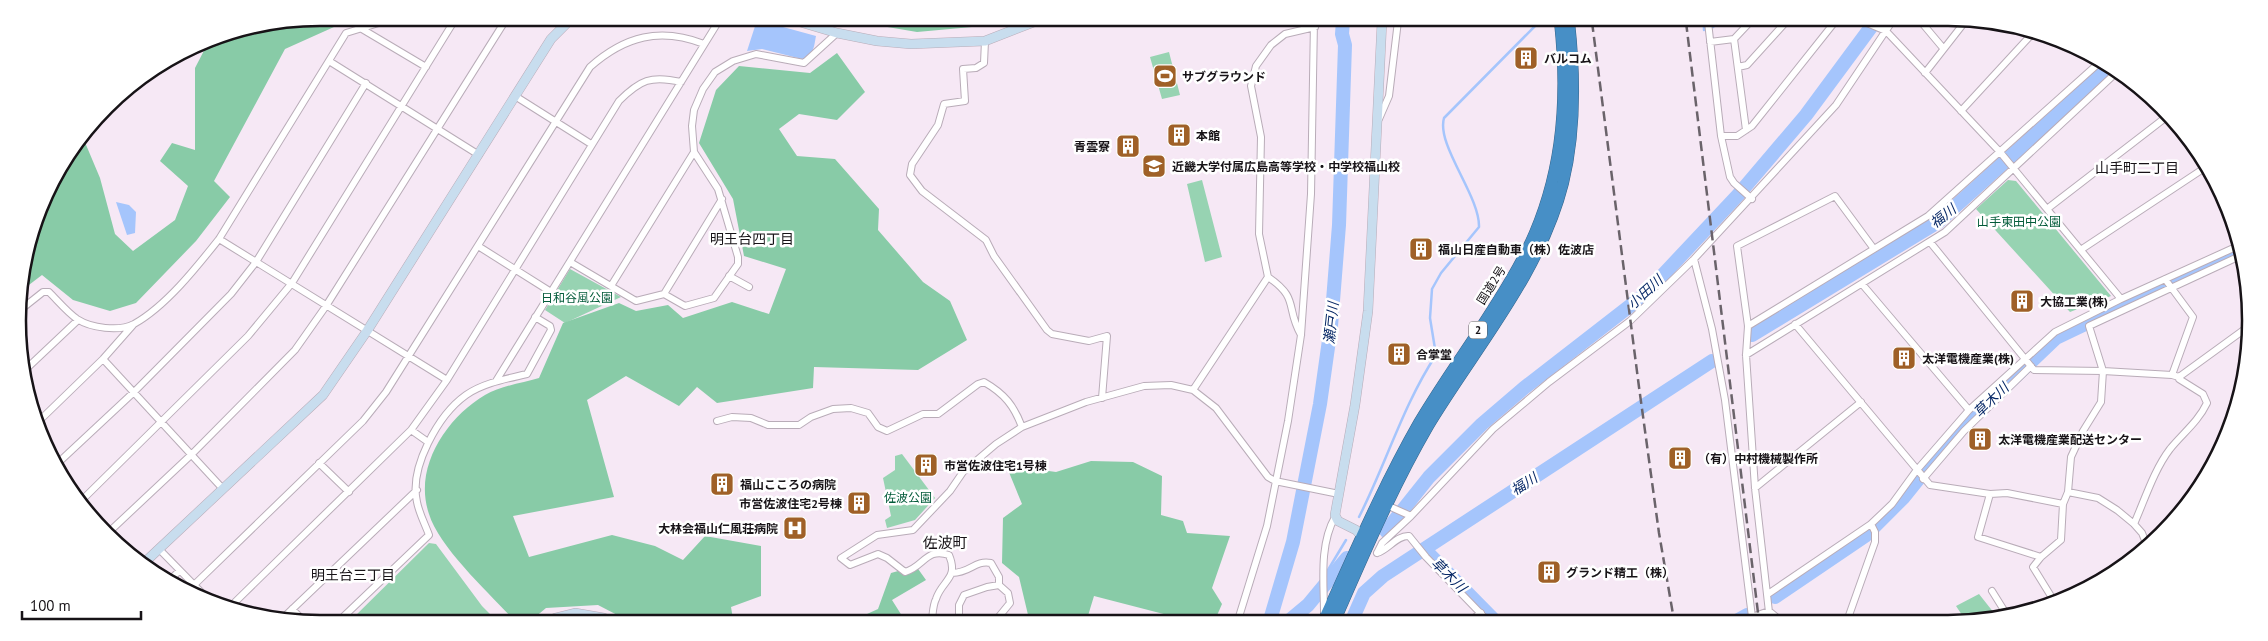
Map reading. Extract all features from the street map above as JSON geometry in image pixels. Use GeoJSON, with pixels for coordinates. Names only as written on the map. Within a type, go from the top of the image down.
{"type":"FeatureCollection","features":[{"type":"Feature","properties":{"kind":"highway","name":"国道2号"},"geometry":{"type":"LineString","coordinates":[[1387,506],[1419,423],[1513,276],[1543,213],[1557,166],[1561,138],[1564,100],[1560,26]]}},
{"type":"Feature","properties":{"kind":"highway","name":"国道2号"},"geometry":{"type":"LineString","coordinates":[[1327,615],[1365,540],[1387,506],[1428,427],[1521,281],[1551,218],[1562,184],[1572,135],[1574,92],[1570,26]]}},
{"type":"Feature","properties":{"kind":"highway","name":"国道2号"},"geometry":{"type":"LineString","coordinates":[[1337,615],[1365,540]]}},
{"type":"Feature","properties":{"kind":"street"},"geometry":{"type":"LineString","coordinates":[[43,417],[103,359],[132,325],[156,307],[188,277],[219,239],[346,33],[371,26]]}},
{"type":"Feature","properties":{"kind":"street"},"geometry":{"type":"LineString","coordinates":[[85,497],[248,336],[292,283],[451,26]]}},
{"type":"Feature","properties":{"kind":"street"},"geometry":{"type":"LineString","coordinates":[[112,529],[192,454],[295,350],[326,306],[439,129],[501,26]]}},
{"type":"Feature","properties":{"kind":"street"},"geometry":{"type":"LineString","coordinates":[[148,559],[323,395],[367,331],[551,39],[564,26]]}},
{"type":"Feature","properties":{"kind":"street"},"geometry":{"type":"LineString","coordinates":[[496,381],[716,26]]}},
{"type":"Feature","properties":{"kind":"street"},"geometry":{"type":"LineString","coordinates":[[814,26],[877,41],[910,44],[985,41],[1024,26]]}},
{"type":"Feature","properties":{"kind":"street"},"geometry":{"type":"LineString","coordinates":[[1301,335],[1294,322],[1291,300],[1281,286],[1268,277],[1259,234],[1261,138],[1251,86],[1256,66],[1271,45],[1285,34],[1308,26]]}},
{"type":"Feature","properties":{"kind":"street"},"geometry":{"type":"LineString","coordinates":[[1240,615],[1267,526],[1277,482],[1301,335],[1311,194],[1314,26]]}},
{"type":"Feature","properties":{"kind":"street"},"geometry":{"type":"LineString","coordinates":[[1324,615],[1325,551],[1331,524],[1335,517],[1335,493],[1355,405],[1368,311],[1382,26]]}},
{"type":"Feature","properties":{"kind":"street"},"geometry":{"type":"LineString","coordinates":[[1377,123],[1389,96],[1397,26]]}},
{"type":"Feature","properties":{"kind":"street"},"geometry":{"type":"LineString","coordinates":[[1708,26],[1721,136],[1730,176],[1736,185],[1750,198]]}},
{"type":"Feature","properties":{"kind":"street"},"geometry":{"type":"LineString","coordinates":[[1710,42],[1734,39],[1746,26]]}},
{"type":"Feature","properties":{"kind":"street"},"geometry":{"type":"LineString","coordinates":[[1738,67],[1747,65],[1781,26]]}},
{"type":"Feature","properties":{"kind":"street"},"geometry":{"type":"LineString","coordinates":[[1721,136],[1737,136],[1746,130],[1768,107],[1832,26]]}},
{"type":"Feature","properties":{"kind":"street"},"geometry":{"type":"LineString","coordinates":[[1874,26],[1885,31],[2001,153],[2082,249],[2121,299]]}},
{"type":"Feature","properties":{"kind":"street"},"geometry":{"type":"LineString","coordinates":[[1377,553],[1382,543],[1493,429],[1630,320],[1694,259],[1836,105],[1889,26]]}},
{"type":"Feature","properties":{"kind":"street"},"geometry":{"type":"LineString","coordinates":[[1925,26],[1943,48]]}},
{"type":"Feature","properties":{"kind":"street"},"geometry":{"type":"LineString","coordinates":[[1926,73],[1961,27]]}},
{"type":"Feature","properties":{"kind":"street"},"geometry":{"type":"LineString","coordinates":[[362,29],[426,67]]}},
{"type":"Feature","properties":{"kind":"street"},"geometry":{"type":"LineString","coordinates":[[570,262],[636,301],[664,294],[685,306],[714,298],[738,264],[738,257],[718,189],[694,152],[692,126],[694,110],[703,89],[715,72],[733,60],[756,54],[804,63],[837,33]]}},
{"type":"Feature","properties":{"kind":"street"},"geometry":{"type":"LineString","coordinates":[[194,586],[363,421],[409,358],[590,67],[605,53],[629,40],[655,35],[681,37],[704,44]]}},
{"type":"Feature","properties":{"kind":"street"},"geometry":{"type":"LineString","coordinates":[[1961,111],[2029,38]]}},
{"type":"Feature","properties":{"kind":"street"},"geometry":{"type":"LineString","coordinates":[[1734,39],[1746,130]]}},
{"type":"Feature","properties":{"kind":"street"},"geometry":{"type":"LineString","coordinates":[[985,41],[984,63],[976,68],[963,69],[965,101],[944,104],[938,125],[912,164],[910,175],[922,191],[986,240],[994,256],[1047,330],[1052,334],[1089,341],[1107,336],[1102,398]]}},
{"type":"Feature","properties":{"kind":"street"},"geometry":{"type":"LineString","coordinates":[[329,61],[479,155]]}},
{"type":"Feature","properties":{"kind":"street"},"geometry":{"type":"LineString","coordinates":[[1748,326],[1928,216],[2001,153],[2095,66]]}},
{"type":"Feature","properties":{"kind":"street"},"geometry":{"type":"LineString","coordinates":[[1746,355],[1945,232],[2012,167],[2112,77]]}},
{"type":"Feature","properties":{"kind":"street"},"geometry":{"type":"LineString","coordinates":[[235,602],[411,430],[447,380],[619,101],[634,86],[646,80],[662,78],[681,82]]}},
{"type":"Feature","properties":{"kind":"street"},"geometry":{"type":"LineString","coordinates":[[62,460],[134,392],[231,294],[256,262],[366,83]]}},
{"type":"Feature","properties":{"kind":"street"},"geometry":{"type":"LineString","coordinates":[[515,96],[591,144]]}},
{"type":"Feature","properties":{"kind":"street"},"geometry":{"type":"LineString","coordinates":[[2047,209],[2163,120]]}},
{"type":"Feature","properties":{"kind":"street"},"geometry":{"type":"LineString","coordinates":[[611,286],[694,152]]}},
{"type":"Feature","properties":{"kind":"street"},"geometry":{"type":"LineString","coordinates":[[2082,249],[2201,171]]}},
{"type":"Feature","properties":{"kind":"street"},"geometry":{"type":"LineString","coordinates":[[1769,615],[1755,488],[1746,355],[1748,326],[1737,246],[1835,196],[1874,249]]}},
{"type":"Feature","properties":{"kind":"street"},"geometry":{"type":"LineString","coordinates":[[664,294],[722,199]]}},
{"type":"Feature","properties":{"kind":"street"},"geometry":{"type":"LineString","coordinates":[[219,239],[447,380]]}},
{"type":"Feature","properties":{"kind":"street"},"geometry":{"type":"LineString","coordinates":[[1930,242],[2034,370],[2103,371],[2175,376],[2203,394],[2207,403],[2200,418],[2170,450],[2158,470],[2134,524]]}},
{"type":"Feature","properties":{"kind":"street"},"geometry":{"type":"LineString","coordinates":[[478,246],[551,292]]}},
{"type":"Feature","properties":{"kind":"street"},"geometry":{"type":"LineString","coordinates":[[1768,594],[1872,527],[1919,475],[1964,431],[2028,363],[2055,332],[2087,321],[2168,283],[2233,249]]}},
{"type":"Feature","properties":{"kind":"street"},"geometry":{"type":"LineString","coordinates":[[2087,321],[2121,299],[2235,258]]}},
{"type":"Feature","properties":{"kind":"street"},"geometry":{"type":"LineString","coordinates":[[1694,259],[1712,328],[1725,400],[1749,615]]}},
{"type":"Feature","properties":{"kind":"street"},"geometry":{"type":"LineString","coordinates":[[729,276],[750,287]]}},
{"type":"Feature","properties":{"kind":"street"},"geometry":{"type":"LineString","coordinates":[[1194,390],[1268,277]]}},
{"type":"Feature","properties":{"kind":"street"},"geometry":{"type":"LineString","coordinates":[[2168,283],[2193,317],[2175,376]]}},
{"type":"Feature","properties":{"kind":"street"},"geometry":{"type":"LineString","coordinates":[[1862,284],[1969,410]]}},
{"type":"Feature","properties":{"kind":"street"},"geometry":{"type":"LineString","coordinates":[[27,305],[43,292],[49,292],[78,320],[96,326],[113,328],[132,325]]}},
{"type":"Feature","properties":{"kind":"street"},"geometry":{"type":"LineString","coordinates":[[345,615],[428,535],[416,501],[416,490],[420,463],[428,442],[449,410],[466,395],[496,381],[527,374],[551,330],[550,326],[535,317]]}},
{"type":"Feature","properties":{"kind":"street"},"geometry":{"type":"LineString","coordinates":[[30,365],[78,320]]}},
{"type":"Feature","properties":{"kind":"street"},"geometry":{"type":"LineString","coordinates":[[2051,595],[2033,567],[2040,557],[2061,540],[2063,504],[2068,492],[2071,457],[2083,431],[2101,402],[2103,371],[2087,321]]}},
{"type":"Feature","properties":{"kind":"street"},"geometry":{"type":"LineString","coordinates":[[1795,324],[1919,475],[1930,485],[1990,494],[2007,493],[2063,504]]}},
{"type":"Feature","properties":{"kind":"street"},"geometry":{"type":"LineString","coordinates":[[2175,376],[2241,331]]}},
{"type":"Feature","properties":{"kind":"street"},"geometry":{"type":"LineString","coordinates":[[103,359],[223,489]]}},
{"type":"Feature","properties":{"kind":"street"},"geometry":{"type":"LineString","coordinates":[[1919,475],[1969,410],[2028,363]]}},
{"type":"Feature","properties":{"kind":"street"},"geometry":{"type":"LineString","coordinates":[[717,421],[732,418],[751,418],[768,425],[799,425],[811,417],[833,409],[850,408],[868,413],[878,427],[887,430],[923,414],[938,414],[978,384],[984,382],[997,389],[1009,400],[1022,427]]}},
{"type":"Feature","properties":{"kind":"street"},"geometry":{"type":"LineString","coordinates":[[933,615],[936,597],[952,573],[953,565],[949,556],[940,552],[924,558],[915,568],[905,572],[887,558],[878,554],[850,565],[841,558],[877,535],[913,530],[950,491],[963,472],[996,444],[1022,427],[1086,402],[1144,386],[1171,385],[1194,390],[1216,408],[1268,477],[1277,482],[1335,493]]}},
{"type":"Feature","properties":{"kind":"street"},"geometry":{"type":"LineString","coordinates":[[1755,488],[1860,402]]}},
{"type":"Feature","properties":{"kind":"street"},"geometry":{"type":"LineString","coordinates":[[411,430],[428,442]]}},
{"type":"Feature","properties":{"kind":"street"},"geometry":{"type":"LineString","coordinates":[[319,463],[349,492]]}},
{"type":"Feature","properties":{"kind":"street"},"geometry":{"type":"LineString","coordinates":[[288,613],[416,490]]}},
{"type":"Feature","properties":{"kind":"street"},"geometry":{"type":"LineString","coordinates":[[2068,492],[2098,498],[2134,524],[2142,533],[2145,540]]}},
{"type":"Feature","properties":{"kind":"street"},"geometry":{"type":"LineString","coordinates":[[1990,494],[1978,537],[2040,557]]}},
{"type":"Feature","properties":{"kind":"street"},"geometry":{"type":"LineString","coordinates":[[1387,506],[1409,516]]}},
{"type":"Feature","properties":{"kind":"street"},"geometry":{"type":"LineString","coordinates":[[1335,517],[1338,521],[1356,530],[1377,553]]}},
{"type":"Feature","properties":{"kind":"street"},"geometry":{"type":"LineString","coordinates":[[1849,615],[1875,542],[1872,527]]}},
{"type":"Feature","properties":{"kind":"street"},"geometry":{"type":"LineString","coordinates":[[1377,553],[1383,551],[1404,536],[1409,536],[1426,557],[1482,615]]}},
{"type":"Feature","properties":{"kind":"street"},"geometry":{"type":"LineString","coordinates":[[159,549],[194,586]]}},
{"type":"Feature","properties":{"kind":"street"},"geometry":{"type":"LineString","coordinates":[[952,573],[963,573],[979,562],[990,563],[999,577],[999,585],[1008,593],[1010,603],[1000,615]]}},
{"type":"Feature","properties":{"kind":"street"},"geometry":{"type":"LineString","coordinates":[[174,576],[179,571]]}},
{"type":"Feature","properties":{"kind":"street"},"geometry":{"type":"LineString","coordinates":[[959,615],[959,604],[964,595],[999,585]]}},
{"type":"Feature","properties":{"kind":"street"},"geometry":{"type":"LineString","coordinates":[[1992,591],[2003,609]]}},
{"type":"Feature","properties":{"kind":"street"},"geometry":{"type":"LineString","coordinates":[[292,609],[297,614]]}},
{"type":"Feature","properties":{"kind":"street"},"geometry":{"type":"LineString","coordinates":[[1759,615],[1769,611]]}},
{"type":"Feature","properties":{"kind":"street"},"geometry":{"type":"LineString","coordinates":[[1769,611],[1774,615]]}},
{"type":"Feature","properties":{"kind":"street"},"geometry":{"type":"LineString","coordinates":[[567,615],[575,613],[587,615]]}},
{"type":"Feature","properties":{"kind":"green space"},"geometry":{"type":"Polygon","coordinates":[[[336,26],[285,49],[214,181],[230,197],[196,241],[136,303],[110,311],[73,300],[42,275],[29,285],[36,244],[49,208],[66,173],[85,143],[100,178],[115,234],[133,251],[175,220],[188,186],[160,161],[172,143],[195,150],[195,68],[204,51],[244,36],[282,29],[336,26]]]}},
{"type":"Feature","properties":{"kind":"green space"},"geometry":{"type":"Polygon","coordinates":[[[881,26],[983,26],[917,32],[881,26]]]}},
{"type":"Feature","properties":{"kind":"green space","name":"サブグラウンド"},"geometry":{"type":"Polygon","coordinates":[[[1169,52],[1180,95],[1162,99],[1150,57],[1169,52]]]}},
{"type":"Feature","properties":{"kind":"green space"},"geometry":{"type":"Polygon","coordinates":[[[837,53],[865,92],[837,120],[799,114],[779,129],[797,156],[835,159],[879,209],[878,230],[923,282],[950,301],[967,340],[918,370],[814,367],[813,388],[717,403],[697,387],[679,406],[626,376],[587,400],[614,497],[513,516],[529,557],[612,535],[655,546],[683,560],[705,536],[761,546],[761,596],[731,607],[732,615],[617,615],[598,605],[546,608],[538,615],[509,615],[453,555],[434,527],[425,497],[429,462],[436,446],[458,417],[485,395],[504,387],[539,378],[563,323],[619,303],[636,311],[668,305],[683,318],[732,302],[769,314],[786,269],[744,256],[733,199],[699,143],[716,90],[739,66],[810,73],[837,53]]]}},
{"type":"Feature","properties":{"kind":"green space"},"geometry":{"type":"Polygon","coordinates":[[[1202,180],[1222,257],[1205,262],[1187,184],[1202,180]]]}},
{"type":"Feature","properties":{"kind":"green space","name":"山手東田中公園"},"geometry":{"type":"Polygon","coordinates":[[[2008,180],[2016,181],[2111,296],[2070,312],[1976,209],[2008,180]]]}},
{"type":"Feature","properties":{"kind":"green space","name":"日和谷風公園"},"geometry":{"type":"Polygon","coordinates":[[[570,269],[621,297],[565,323],[545,310],[570,269]]]}},
{"type":"Feature","properties":{"kind":"green space","name":"佐波公園"},"geometry":{"type":"Polygon","coordinates":[[[902,454],[935,498],[915,520],[887,528],[885,520],[891,516],[883,478],[895,470],[895,456],[902,454]]]}},
{"type":"Feature","properties":{"kind":"green space"},"geometry":{"type":"Polygon","coordinates":[[[1091,461],[1133,462],[1162,476],[1161,515],[1183,521],[1187,533],[1230,536],[1212,588],[1222,604],[1217,615],[1168,615],[1094,596],[1088,615],[1028,615],[1019,577],[1002,563],[1003,518],[1022,504],[1006,465],[1056,472],[1091,461]]]}},
{"type":"Feature","properties":{"kind":"green space"},"geometry":{"type":"Polygon","coordinates":[[[429,543],[436,544],[482,606],[491,615],[356,615],[429,543]]]}},
{"type":"Feature","properties":{"kind":"green space"},"geometry":{"type":"Polygon","coordinates":[[[916,566],[926,580],[892,600],[901,615],[865,615],[878,609],[891,573],[916,566]]]}},
{"type":"Feature","properties":{"kind":"green space"},"geometry":{"type":"Polygon","coordinates":[[[1979,594],[1992,611],[1962,614],[1956,606],[1979,594]]]}},
{"type":"Feature","properties":{"kind":"water"},"geometry":{"type":"Polygon","coordinates":[[[755,26],[779,26],[816,36],[811,53],[802,59],[762,49],[747,51],[755,26]]]}},
{"type":"Feature","properties":{"kind":"water"},"geometry":{"type":"Polygon","coordinates":[[[116,202],[129,205],[136,212],[135,233],[127,235],[116,202]]]}},
{"type":"Feature","properties":{"kind":"waterway","name":"瀬戸川"},"geometry":{"type":"LineString","coordinates":[[1271,615],[1293,542],[1320,404],[1331,326],[1339,225],[1345,45],[1342,34],[1343,26]]}},
{"type":"Feature","properties":{"kind":"waterway"},"geometry":{"type":"LineString","coordinates":[[1359,517],[1404,414],[1436,355],[1430,318],[1432,289],[1441,273],[1479,227],[1473,201],[1446,142],[1443,129],[1444,118],[1535,26]]}},
{"type":"Feature","properties":{"kind":"waterway","name":"小田川"},"geometry":{"type":"LineString","coordinates":[[1386,531],[1429,477],[1482,424],[1524,388],[1644,295],[1738,195],[1806,115],[1872,26]]}},
{"type":"Feature","properties":{"kind":"waterway","name":"福川"},"geometry":{"type":"LineString","coordinates":[[1752,335],[1938,222],[2104,72]]}},
{"type":"Feature","properties":{"kind":"waterway","name":"草木川"},"geometry":{"type":"LineString","coordinates":[[1775,597],[1865,536],[1903,498],[1952,437],[2056,338],[2234,253]]}},
{"type":"Feature","properties":{"kind":"waterway","name":"福川"},"geometry":{"type":"LineString","coordinates":[[1354,615],[1364,593],[1383,576],[1712,361]]}},
{"type":"Feature","properties":{"kind":"waterway"},"geometry":{"type":"LineString","coordinates":[[1325,575],[1346,540]]}},
{"type":"Feature","properties":{"kind":"waterway","name":"草木川"},"geometry":{"type":"LineString","coordinates":[[1426,551],[1489,615]]}},
{"type":"Feature","properties":{"kind":"waterway","name":"小田川"},"geometry":{"type":"LineString","coordinates":[[1296,615],[1308,605],[1347,558]]}},
{"type":"Feature","properties":{"kind":"waterway","name":"小田川"},"geometry":{"type":"LineString","coordinates":[[1312,600],[1322,582]]}},
{"type":"Feature","properties":{"kind":"railway"},"geometry":{"type":"LineString","coordinates":[[1593,26],[1639,387],[1659,533],[1673,615]]}},
{"type":"Feature","properties":{"kind":"railway"},"geometry":{"type":"LineString","coordinates":[[1686,26],[1758,615]]}},
{"type":"Feature","properties":{"kind":"place","name":"バルコム"},"geometry":{"type":"Point","coordinates":[1526,58]}},
{"type":"Feature","properties":{"kind":"place","name":"サブグラウンド"},"geometry":{"type":"Point","coordinates":[1165,76]}},
{"type":"Feature","properties":{"kind":"place","name":"本館"},"geometry":{"type":"Point","coordinates":[1179,135]}},
{"type":"Feature","properties":{"kind":"place","name":"青雲寮"},"geometry":{"type":"Point","coordinates":[1128,146]}},
{"type":"Feature","properties":{"kind":"place","name":"近畿大学付属広島高等学校・中学校福山校"},"geometry":{"type":"Point","coordinates":[1154,166]}},
{"type":"Feature","properties":{"kind":"place","name":"福山日産自動車（株）佐波店"},"geometry":{"type":"Point","coordinates":[1421,249]}},
{"type":"Feature","properties":{"kind":"place","name":"大協工業(株)"},"geometry":{"type":"Point","coordinates":[2022,301]}},
{"type":"Feature","properties":{"kind":"place","name":"合掌堂"},"geometry":{"type":"Point","coordinates":[1399,354]}},
{"type":"Feature","properties":{"kind":"place","name":"太洋電機産業(株)"},"geometry":{"type":"Point","coordinates":[1904,358]}},
{"type":"Feature","properties":{"kind":"place","name":"太洋電機産業配送センター"},"geometry":{"type":"Point","coordinates":[1980,439]}},
{"type":"Feature","properties":{"kind":"place","name":"（有）中村機械製作所"},"geometry":{"type":"Point","coordinates":[1680,458]}},
{"type":"Feature","properties":{"kind":"place","name":"市営佐波住宅1号棟"},"geometry":{"type":"Point","coordinates":[926,465]}},
{"type":"Feature","properties":{"kind":"place","name":"福山こころの病院"},"geometry":{"type":"Point","coordinates":[722,484]}},
{"type":"Feature","properties":{"kind":"place","name":"市営佐波住宅2号棟"},"geometry":{"type":"Point","coordinates":[859,503]}},
{"type":"Feature","properties":{"kind":"place","name":"大林会福山仁風荘病院"},"geometry":{"type":"Point","coordinates":[795,528]}},
{"type":"Feature","properties":{"kind":"place","name":"グランド精工（株）"},"geometry":{"type":"Point","coordinates":[1549,572]}},
{"type":"Feature","properties":{"kind":"district","name":"山手町二丁目"},"geometry":{"type":"Point","coordinates":[2137,168]}},
{"type":"Feature","properties":{"kind":"district","name":"明王台四丁目"},"geometry":{"type":"Point","coordinates":[752,239]}},
{"type":"Feature","properties":{"kind":"district","name":"佐波町"},"geometry":{"type":"Point","coordinates":[945,542]}},
{"type":"Feature","properties":{"kind":"district","name":"明王台三丁目"},"geometry":{"type":"Point","coordinates":[353,575]}}]}
